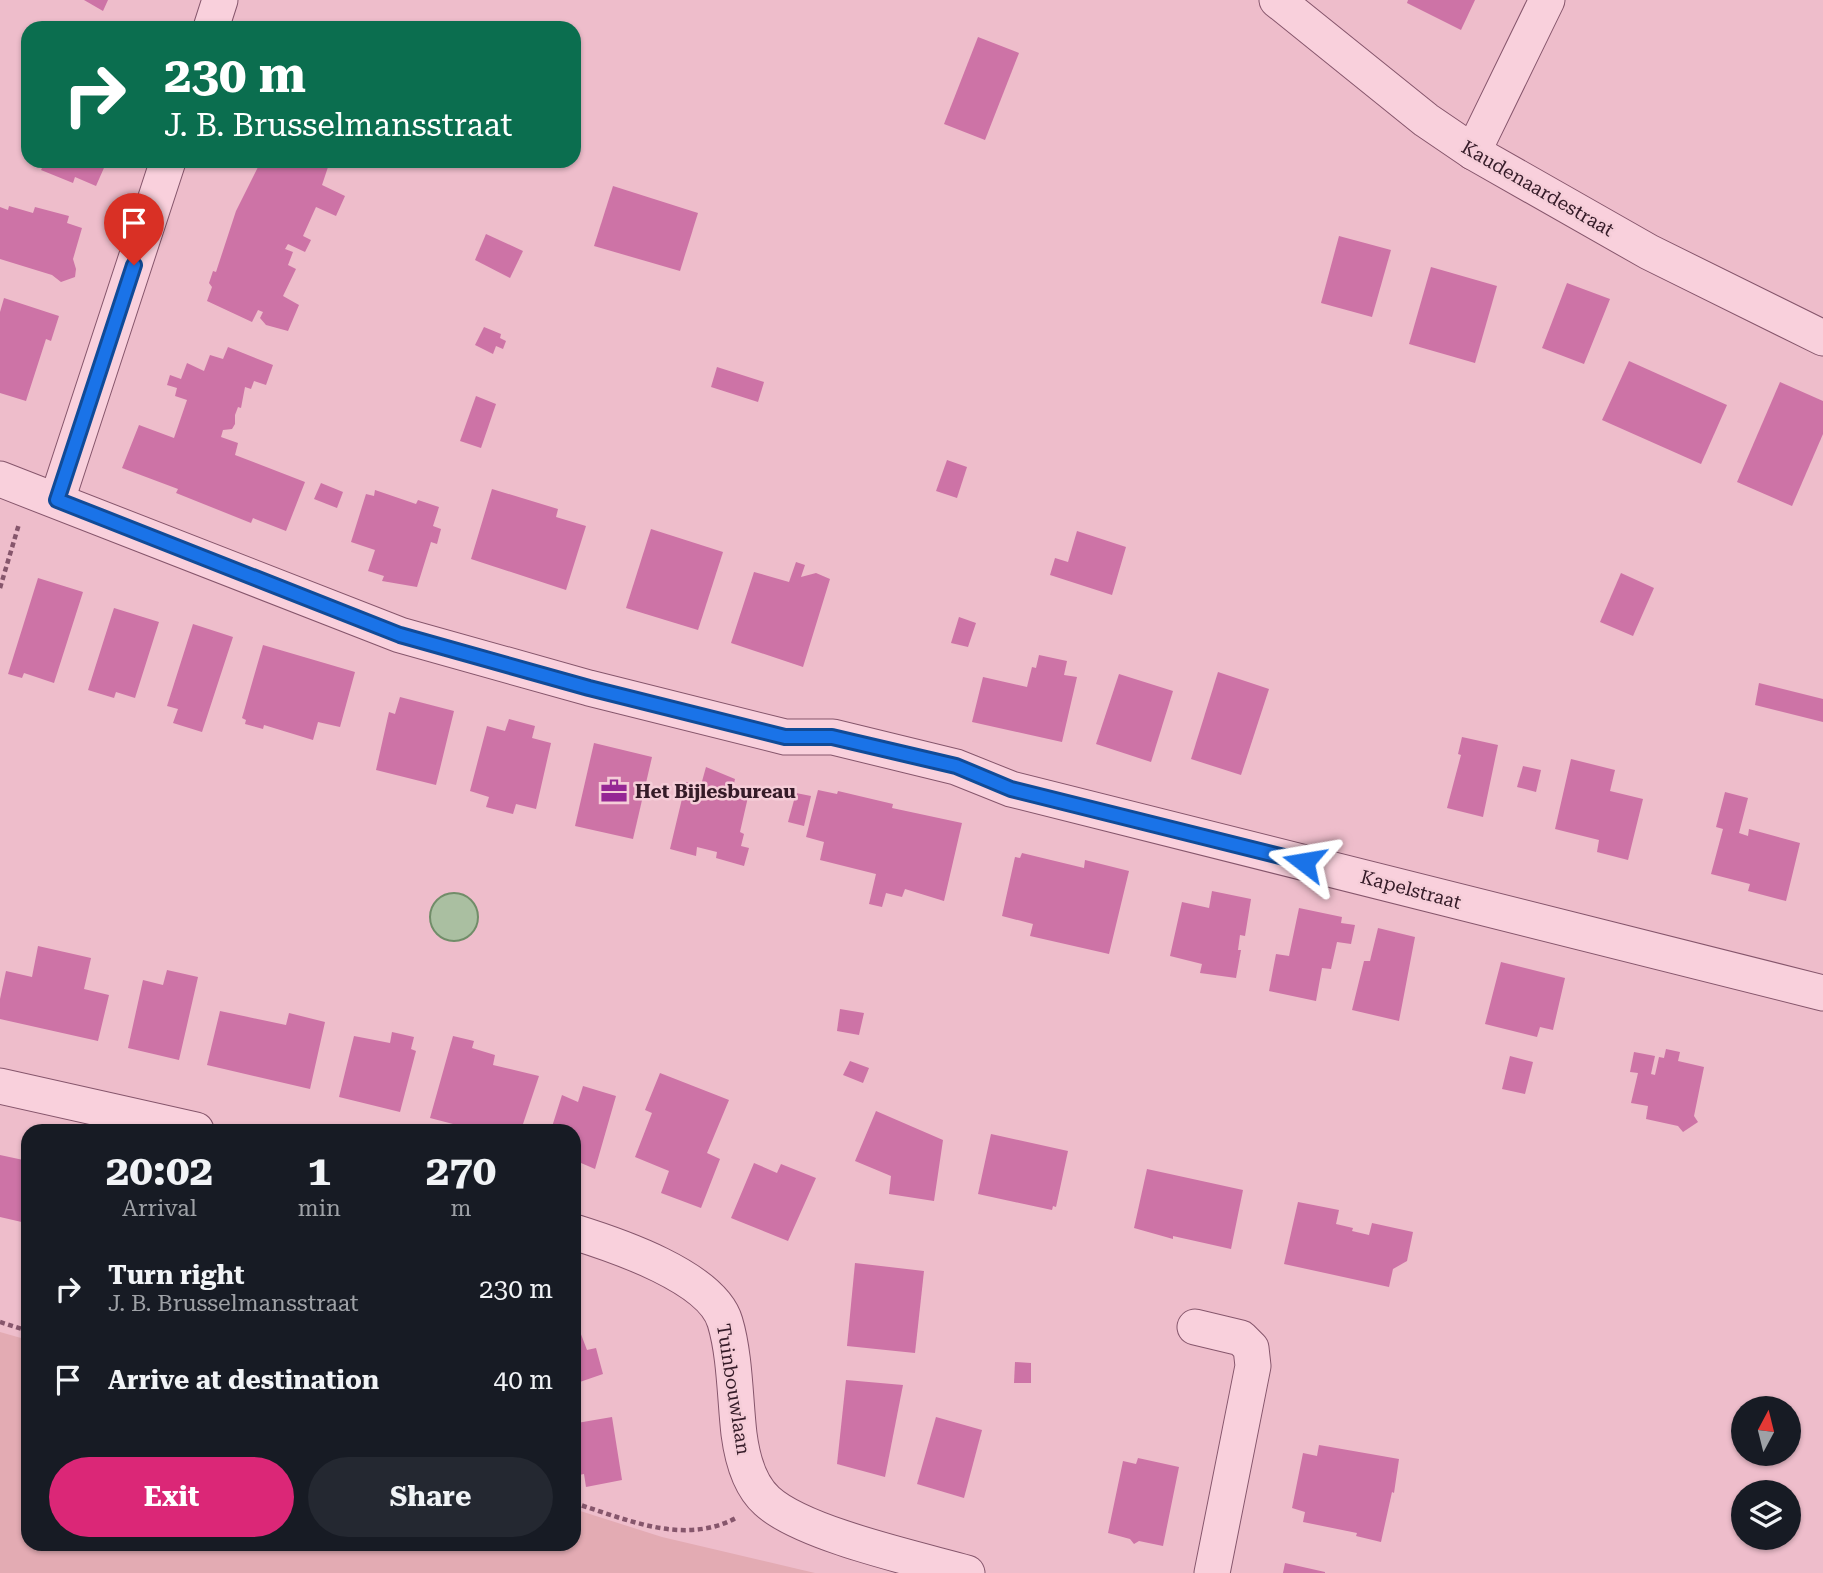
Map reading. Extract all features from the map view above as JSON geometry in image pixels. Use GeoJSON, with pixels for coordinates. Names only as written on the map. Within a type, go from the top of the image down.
{"type":"FeatureCollection","features":[{"type":"Feature","properties":{"kind":"street"},"geometry":{"type":"LineString","coordinates":[[213,21],[220,0]]}},
{"type":"Feature","properties":{"kind":"street","name":"Kaudenaardestraat"},"geometry":{"type":"LineString","coordinates":[[1277,0],[1426,120],[1473,152],[1649,252],[1823,338]]}},
{"type":"Feature","properties":{"kind":"street"},"geometry":{"type":"LineString","coordinates":[[1473,152],[1547,0]]}},
{"type":"Feature","properties":{"kind":"street"},"geometry":{"type":"LineString","coordinates":[[29,489],[165,168]]}},
{"type":"Feature","properties":{"kind":"street","name":"Kapelstraat"},"geometry":{"type":"LineString","coordinates":[[29,489],[400,635],[495,662],[785,737],[832,737],[956,766],[1011,789],[1823,993]]}},
{"type":"Feature","properties":{"kind":"street"},"geometry":{"type":"LineString","coordinates":[[0,1086],[170,1124]]}},
{"type":"Feature","properties":{"kind":"street","name":"Tuinbouwlaan"},"geometry":{"type":"LineString","coordinates":[[581,1235],[655,1264],[703,1289],[725,1321],[741,1447],[753,1485],[768,1502],[820,1530],[967,1573]]}},
{"type":"Feature","properties":{"kind":"street"},"geometry":{"type":"LineString","coordinates":[[1195,1327],[1241,1338],[1251,1348],[1253,1366],[1212,1573]]}},
{"type":"Feature","properties":{"kind":"path"},"geometry":{"type":"LineString","coordinates":[[0,588],[29,489]]}},
{"type":"Feature","properties":{"kind":"path"},"geometry":{"type":"LineString","coordinates":[[0,1322],[21,1329]]}},
{"type":"Feature","properties":{"kind":"path"},"geometry":{"type":"LineString","coordinates":[[581,1505],[662,1531],[721,1526],[768,1502]]}},
{"type":"Feature","properties":{"kind":"shaded area"},"geometry":{"type":"Polygon","coordinates":[[[454,893],[471,900],[478,917],[471,934],[454,941],[437,934],[430,917],[437,900],[454,893]]]}},
{"type":"Feature","properties":{"kind":"shaded area"},"geometry":{"type":"Polygon","coordinates":[[[0,1332],[21,1338],[21,1551],[581,1551],[581,1511],[662,1537],[815,1573],[0,1573],[0,1332]]]}},
{"type":"Feature","properties":{"kind":"building"},"geometry":{"type":"Polygon","coordinates":[[[84,0],[108,0],[103,11],[84,0]]]}},
{"type":"Feature","properties":{"kind":"building"},"geometry":{"type":"Polygon","coordinates":[[[1408,0],[1475,0],[1461,30],[1407,3],[1408,0]]]}},
{"type":"Feature","properties":{"kind":"building"},"geometry":{"type":"Polygon","coordinates":[[[978,37],[1019,53],[985,140],[944,124],[978,37]]]}},
{"type":"Feature","properties":{"kind":"building"},"geometry":{"type":"Polygon","coordinates":[[[104,168],[96,186],[75,177],[73,183],[41,170],[104,168]]]}},
{"type":"Feature","properties":{"kind":"building"},"geometry":{"type":"Polygon","coordinates":[[[258,168],[328,168],[322,185],[345,196],[336,216],[316,207],[303,236],[311,240],[305,252],[288,244],[285,249],[293,252],[288,265],[296,269],[283,296],[299,305],[288,331],[266,325],[260,318],[263,312],[258,310],[252,322],[207,301],[212,287],[209,283],[213,271],[216,272],[236,211],[258,168]]]}},
{"type":"Feature","properties":{"kind":"building"},"geometry":{"type":"Polygon","coordinates":[[[613,186],[698,213],[680,271],[594,246],[613,186]]]}},
{"type":"Feature","properties":{"kind":"building"},"geometry":{"type":"Polygon","coordinates":[[[9,206],[33,213],[35,207],[69,216],[67,223],[82,228],[73,259],[75,277],[61,282],[52,275],[0,259],[0,207],[8,210],[9,206]]]}},
{"type":"Feature","properties":{"kind":"building"},"geometry":{"type":"Polygon","coordinates":[[[486,234],[523,251],[510,278],[475,260],[486,234]]]}},
{"type":"Feature","properties":{"kind":"building"},"geometry":{"type":"Polygon","coordinates":[[[1339,236],[1391,250],[1372,317],[1321,303],[1339,236]]]}},
{"type":"Feature","properties":{"kind":"building"},"geometry":{"type":"Polygon","coordinates":[[[1431,267],[1497,286],[1475,363],[1409,344],[1431,267]]]}},
{"type":"Feature","properties":{"kind":"building"},"geometry":{"type":"Polygon","coordinates":[[[1567,283],[1610,299],[1584,364],[1542,348],[1567,283]]]}},
{"type":"Feature","properties":{"kind":"building"},"geometry":{"type":"Polygon","coordinates":[[[4,298],[59,316],[51,341],[46,339],[26,401],[0,393],[0,312],[4,298]]]}},
{"type":"Feature","properties":{"kind":"building"},"geometry":{"type":"Polygon","coordinates":[[[484,327],[501,334],[500,338],[506,341],[503,349],[496,346],[493,354],[475,345],[484,327]]]}},
{"type":"Feature","properties":{"kind":"building"},"geometry":{"type":"Polygon","coordinates":[[[228,347],[273,365],[266,385],[254,381],[251,389],[245,387],[241,408],[238,407],[235,415],[235,424],[232,429],[223,430],[221,437],[238,443],[235,455],[305,482],[286,531],[253,518],[251,523],[176,493],[178,489],[122,468],[139,425],[174,438],[187,400],[175,396],[177,388],[167,385],[170,375],[181,379],[187,363],[204,371],[210,355],[223,359],[228,347]]]}},
{"type":"Feature","properties":{"kind":"building"},"geometry":{"type":"Polygon","coordinates":[[[1629,361],[1727,405],[1701,464],[1602,420],[1629,361]]]}},
{"type":"Feature","properties":{"kind":"building"},"geometry":{"type":"Polygon","coordinates":[[[717,367],[764,382],[758,402],[711,387],[717,367]]]}},
{"type":"Feature","properties":{"kind":"building"},"geometry":{"type":"Polygon","coordinates":[[[1780,382],[1823,401],[1823,434],[1792,506],[1737,482],[1780,382]]]}},
{"type":"Feature","properties":{"kind":"building"},"geometry":{"type":"Polygon","coordinates":[[[476,396],[496,404],[481,448],[460,441],[476,396]]]}},
{"type":"Feature","properties":{"kind":"building"},"geometry":{"type":"Polygon","coordinates":[[[947,460],[967,467],[957,498],[936,491],[947,460]]]}},
{"type":"Feature","properties":{"kind":"building"},"geometry":{"type":"Polygon","coordinates":[[[321,483],[343,492],[337,508],[314,499],[321,483]]]}},
{"type":"Feature","properties":{"kind":"building"},"geometry":{"type":"Polygon","coordinates":[[[492,489],[558,509],[556,517],[586,526],[566,590],[471,559],[492,489]]]}},
{"type":"Feature","properties":{"kind":"building"},"geometry":{"type":"Polygon","coordinates":[[[375,490],[416,504],[418,500],[439,507],[433,526],[441,529],[437,544],[431,542],[417,587],[382,581],[384,576],[368,571],[375,550],[351,542],[366,494],[374,496],[375,490]]]}},
{"type":"Feature","properties":{"kind":"building"},"geometry":{"type":"Polygon","coordinates":[[[651,529],[723,552],[698,630],[626,608],[651,529]]]}},
{"type":"Feature","properties":{"kind":"building"},"geometry":{"type":"Polygon","coordinates":[[[1077,531],[1126,547],[1112,595],[1050,575],[1055,558],[1068,562],[1077,531]]]}},
{"type":"Feature","properties":{"kind":"building"},"geometry":{"type":"Polygon","coordinates":[[[796,562],[805,565],[801,577],[816,573],[830,579],[803,667],[731,643],[754,572],[789,582],[796,562]]]}},
{"type":"Feature","properties":{"kind":"building"},"geometry":{"type":"Polygon","coordinates":[[[1621,573],[1654,588],[1633,636],[1600,622],[1621,573]]]}},
{"type":"Feature","properties":{"kind":"building"},"geometry":{"type":"Polygon","coordinates":[[[38,578],[83,592],[54,683],[24,673],[22,678],[8,674],[38,578]]]}},
{"type":"Feature","properties":{"kind":"building"},"geometry":{"type":"Polygon","coordinates":[[[114,608],[159,622],[135,698],[116,692],[114,698],[88,690],[114,608]]]}},
{"type":"Feature","properties":{"kind":"building"},"geometry":{"type":"Polygon","coordinates":[[[959,617],[976,623],[968,647],[951,643],[959,617]]]}},
{"type":"Feature","properties":{"kind":"building"},"geometry":{"type":"Polygon","coordinates":[[[193,624],[233,637],[202,732],[173,723],[178,709],[167,706],[193,624]]]}},
{"type":"Feature","properties":{"kind":"building"},"geometry":{"type":"Polygon","coordinates":[[[263,645],[355,672],[340,727],[318,722],[313,740],[264,725],[263,729],[245,724],[246,720],[242,718],[263,645]]]}},
{"type":"Feature","properties":{"kind":"building"},"geometry":{"type":"Polygon","coordinates":[[[1039,655],[1067,661],[1064,675],[1077,677],[1062,742],[972,722],[983,677],[1027,687],[1032,667],[1036,668],[1039,655]]]}},
{"type":"Feature","properties":{"kind":"building"},"geometry":{"type":"Polygon","coordinates":[[[1218,672],[1269,689],[1241,775],[1191,759],[1218,672]]]}},
{"type":"Feature","properties":{"kind":"building"},"geometry":{"type":"Polygon","coordinates":[[[1119,674],[1173,691],[1151,762],[1096,744],[1119,674]]]}},
{"type":"Feature","properties":{"kind":"building"},"geometry":{"type":"Polygon","coordinates":[[[1759,683],[1823,699],[1823,722],[1755,705],[1759,683]]]}},
{"type":"Feature","properties":{"kind":"building"},"geometry":{"type":"Polygon","coordinates":[[[400,697],[454,711],[436,785],[376,770],[389,712],[395,714],[400,697]]]}},
{"type":"Feature","properties":{"kind":"building"},"geometry":{"type":"Polygon","coordinates":[[[509,719],[535,726],[532,738],[551,743],[536,809],[516,804],[513,814],[486,807],[489,797],[470,791],[487,726],[505,731],[509,719]]]}},
{"type":"Feature","properties":{"kind":"building"},"geometry":{"type":"Polygon","coordinates":[[[1462,737],[1498,745],[1483,817],[1447,808],[1461,755],[1458,754],[1462,737]]]}},
{"type":"Feature","properties":{"kind":"building","name":"Het Bijlesbureau"},"geometry":{"type":"Polygon","coordinates":[[[594,743],[652,757],[633,839],[575,826],[594,743]]]}},
{"type":"Feature","properties":{"kind":"building"},"geometry":{"type":"Polygon","coordinates":[[[1571,759],[1615,770],[1610,791],[1643,799],[1628,860],[1597,852],[1599,840],[1555,829],[1571,759]]]}},
{"type":"Feature","properties":{"kind":"building"},"geometry":{"type":"Polygon","coordinates":[[[1523,766],[1541,770],[1536,792],[1517,787],[1523,766]]]}},
{"type":"Feature","properties":{"kind":"building"},"geometry":{"type":"Polygon","coordinates":[[[706,767],[735,779],[732,792],[748,797],[740,832],[744,834],[741,846],[749,848],[744,866],[716,858],[717,852],[697,847],[696,856],[670,849],[686,782],[701,785],[706,767]]]}},
{"type":"Feature","properties":{"kind":"building"},"geometry":{"type":"Polygon","coordinates":[[[818,790],[837,794],[838,791],[893,804],[892,808],[962,823],[944,901],[905,889],[902,897],[886,893],[882,907],[869,904],[876,874],[820,860],[824,842],[806,837],[818,790]]]}},
{"type":"Feature","properties":{"kind":"building"},"geometry":{"type":"Polygon","coordinates":[[[1725,792],[1748,798],[1739,833],[1748,836],[1749,829],[1800,843],[1786,901],[1748,891],[1750,884],[1711,874],[1723,829],[1716,827],[1725,792]]]}},
{"type":"Feature","properties":{"kind":"building"},"geometry":{"type":"Polygon","coordinates":[[[796,793],[811,796],[804,826],[788,822],[796,793]]]}},
{"type":"Feature","properties":{"kind":"building"},"geometry":{"type":"Polygon","coordinates":[[[1022,853],[1084,868],[1085,860],[1129,871],[1109,954],[1030,936],[1033,924],[1002,916],[1015,857],[1020,858],[1022,853]]]}},
{"type":"Feature","properties":{"kind":"building"},"geometry":{"type":"Polygon","coordinates":[[[1212,891],[1251,899],[1245,936],[1240,935],[1238,950],[1241,950],[1236,978],[1200,973],[1202,964],[1170,956],[1182,902],[1209,908],[1212,891]]]}},
{"type":"Feature","properties":{"kind":"building"},"geometry":{"type":"Polygon","coordinates":[[[1299,908],[1342,917],[1341,923],[1355,925],[1351,944],[1337,942],[1331,969],[1322,968],[1316,1001],[1269,991],[1276,954],[1289,956],[1299,908]]]}},
{"type":"Feature","properties":{"kind":"building"},"geometry":{"type":"Polygon","coordinates":[[[1378,928],[1415,937],[1399,1021],[1352,1010],[1364,961],[1370,961],[1378,928]]]}},
{"type":"Feature","properties":{"kind":"building"},"geometry":{"type":"Polygon","coordinates":[[[38,946],[91,958],[84,989],[109,995],[98,1041],[0,1019],[0,999],[6,971],[32,977],[38,946]]]}},
{"type":"Feature","properties":{"kind":"building"},"geometry":{"type":"Polygon","coordinates":[[[1501,962],[1565,978],[1553,1030],[1540,1027],[1537,1037],[1485,1024],[1501,962]]]}},
{"type":"Feature","properties":{"kind":"building"},"geometry":{"type":"Polygon","coordinates":[[[167,970],[198,977],[179,1060],[128,1048],[143,980],[163,985],[167,970]]]}},
{"type":"Feature","properties":{"kind":"building"},"geometry":{"type":"Polygon","coordinates":[[[840,1009],[864,1013],[859,1035],[837,1031],[840,1009]]]}},
{"type":"Feature","properties":{"kind":"building"},"geometry":{"type":"Polygon","coordinates":[[[220,1011],[286,1025],[289,1013],[325,1022],[310,1089],[207,1065],[220,1011]]]}},
{"type":"Feature","properties":{"kind":"building"},"geometry":{"type":"Polygon","coordinates":[[[392,1032],[414,1037],[411,1049],[416,1051],[400,1112],[339,1097],[354,1036],[390,1043],[392,1032]]]}},
{"type":"Feature","properties":{"kind":"building"},"geometry":{"type":"Polygon","coordinates":[[[453,1036],[474,1041],[472,1048],[495,1055],[493,1065],[539,1076],[523,1124],[453,1124],[430,1118],[453,1036]]]}},
{"type":"Feature","properties":{"kind":"building"},"geometry":{"type":"Polygon","coordinates":[[[1666,1049],[1680,1052],[1678,1061],[1704,1067],[1694,1116],[1698,1122],[1683,1132],[1678,1126],[1646,1119],[1648,1106],[1631,1103],[1638,1073],[1630,1072],[1634,1052],[1655,1056],[1651,1074],[1655,1075],[1659,1057],[1664,1058],[1666,1049]]]}},
{"type":"Feature","properties":{"kind":"building"},"geometry":{"type":"Polygon","coordinates":[[[1510,1056],[1533,1062],[1525,1094],[1502,1089],[1510,1056]]]}},
{"type":"Feature","properties":{"kind":"building"},"geometry":{"type":"Polygon","coordinates":[[[850,1061],[869,1068],[863,1083],[843,1075],[850,1061]]]}},
{"type":"Feature","properties":{"kind":"building"},"geometry":{"type":"Polygon","coordinates":[[[660,1073],[729,1100],[707,1153],[720,1159],[701,1208],[661,1193],[669,1171],[635,1157],[652,1113],[645,1110],[660,1073]]]}},
{"type":"Feature","properties":{"kind":"building"},"geometry":{"type":"Polygon","coordinates":[[[583,1086],[616,1096],[595,1169],[581,1163],[581,1124],[553,1124],[562,1095],[578,1102],[583,1086]]]}},
{"type":"Feature","properties":{"kind":"building"},"geometry":{"type":"Polygon","coordinates":[[[876,1111],[943,1140],[934,1201],[889,1194],[891,1176],[855,1161],[876,1111]]]}},
{"type":"Feature","properties":{"kind":"building"},"geometry":{"type":"Polygon","coordinates":[[[991,1134],[1068,1151],[1056,1207],[1053,1206],[1052,1210],[978,1194],[991,1134]]]}},
{"type":"Feature","properties":{"kind":"building"},"geometry":{"type":"Polygon","coordinates":[[[0,1155],[21,1160],[21,1222],[0,1217],[0,1155]]]}},
{"type":"Feature","properties":{"kind":"building"},"geometry":{"type":"Polygon","coordinates":[[[754,1163],[777,1173],[781,1164],[816,1178],[788,1241],[731,1218],[754,1163]]]}},
{"type":"Feature","properties":{"kind":"building"},"geometry":{"type":"Polygon","coordinates":[[[1147,1169],[1243,1190],[1231,1249],[1173,1236],[1173,1239],[1134,1228],[1147,1169]]]}},
{"type":"Feature","properties":{"kind":"building"},"geometry":{"type":"Polygon","coordinates":[[[1298,1202],[1339,1210],[1336,1224],[1353,1228],[1352,1231],[1369,1235],[1372,1223],[1413,1232],[1407,1261],[1393,1269],[1389,1287],[1284,1264],[1298,1202]]]}},
{"type":"Feature","properties":{"kind":"building"},"geometry":{"type":"Polygon","coordinates":[[[855,1263],[924,1271],[915,1353],[847,1346],[855,1263]]]}},
{"type":"Feature","properties":{"kind":"building"},"geometry":{"type":"Polygon","coordinates":[[[581,1334],[587,1350],[596,1348],[603,1374],[581,1382],[581,1334]]]}},
{"type":"Feature","properties":{"kind":"building"},"geometry":{"type":"Polygon","coordinates":[[[1015,1362],[1031,1363],[1031,1383],[1014,1383],[1015,1362]]]}},
{"type":"Feature","properties":{"kind":"building"},"geometry":{"type":"Polygon","coordinates":[[[846,1380],[903,1385],[885,1477],[837,1464],[846,1380]]]}},
{"type":"Feature","properties":{"kind":"building"},"geometry":{"type":"Polygon","coordinates":[[[612,1417],[622,1480],[586,1487],[584,1474],[581,1475],[581,1422],[612,1417]]]}},
{"type":"Feature","properties":{"kind":"building"},"geometry":{"type":"Polygon","coordinates":[[[936,1417],[982,1430],[964,1498],[917,1484],[936,1417]]]}},
{"type":"Feature","properties":{"kind":"building"},"geometry":{"type":"Polygon","coordinates":[[[1319,1445],[1399,1459],[1394,1493],[1392,1492],[1381,1542],[1356,1536],[1357,1533],[1303,1522],[1305,1512],[1292,1508],[1303,1453],[1317,1456],[1319,1445]]]}},
{"type":"Feature","properties":{"kind":"building"},"geometry":{"type":"Polygon","coordinates":[[[1138,1458],[1179,1467],[1163,1546],[1139,1541],[1134,1544],[1130,1539],[1108,1533],[1123,1461],[1136,1464],[1138,1458]]]}},
{"type":"Feature","properties":{"kind":"building"},"geometry":{"type":"Polygon","coordinates":[[[1285,1563],[1325,1572],[1325,1573],[1283,1573],[1285,1563]]]}},
{"type":"Feature","properties":{"kind":"place","name":"Het Bijlesbureau"},"geometry":{"type":"Point","coordinates":[614,791]}},
{"type":"Feature","properties":{"kind":"route"},"geometry":{"type":"LineString","coordinates":[[134,265],[57,500],[400,635],[589,688],[785,737],[832,737],[956,766],[1011,789],[1304,862]]}}]}
